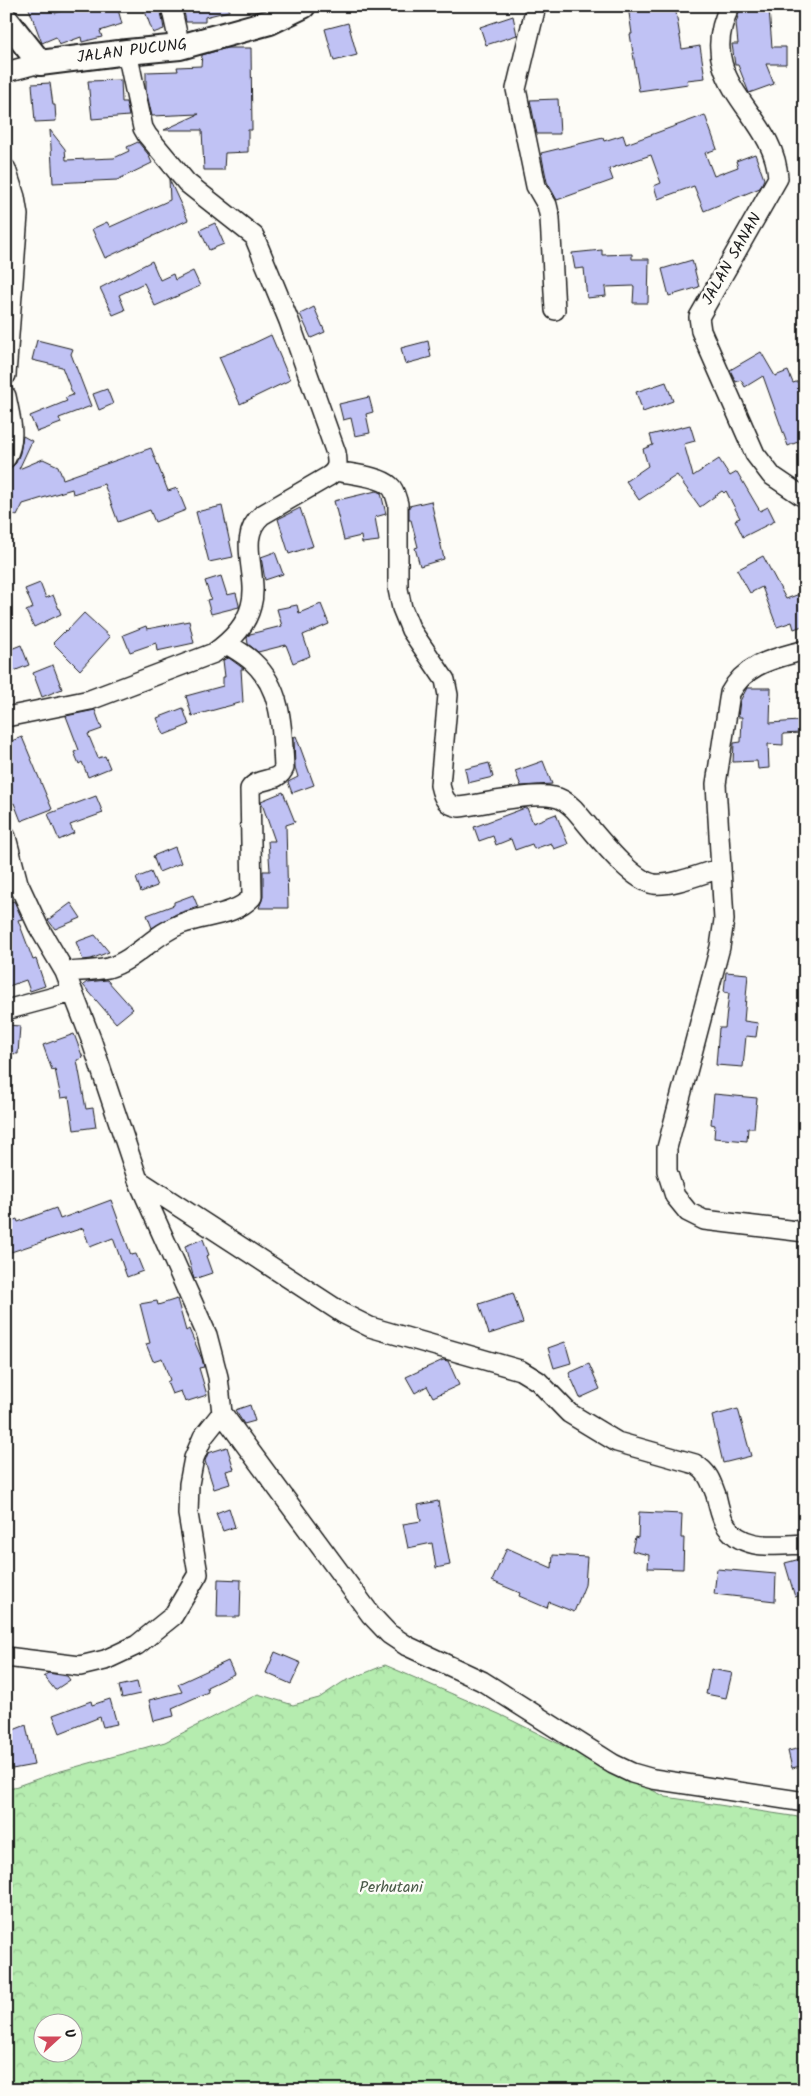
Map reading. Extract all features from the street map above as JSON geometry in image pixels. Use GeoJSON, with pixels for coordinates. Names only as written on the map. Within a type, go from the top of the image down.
{"type":"FeatureCollection","features":[{"type":"Feature","properties":{"kind":"main road","name":"JALAN PUCUNG"},"geometry":{"type":"LineString","coordinates":[[40,63],[180,47],[270,22],[302,6]]}},
{"type":"Feature","properties":{"kind":"main road"},"geometry":{"type":"LineString","coordinates":[[6,20],[40,63]]}},
{"type":"Feature","properties":{"kind":"street"},"geometry":{"type":"LineString","coordinates":[[171,6],[180,47]]}},
{"type":"Feature","properties":{"kind":"street"},"geometry":{"type":"LineString","coordinates":[[536,6],[516,89],[536,186],[547,205],[550,218],[556,310]]}},
{"type":"Feature","properties":{"kind":"street","name":"JALAN SANAN"},"geometry":{"type":"LineString","coordinates":[[730,6],[720,41],[719,57],[728,80],[772,150],[777,166],[778,178],[699,317],[701,332],[755,454],[771,474],[805,498]]}},
{"type":"Feature","properties":{"kind":"street"},"geometry":{"type":"LineString","coordinates":[[127,52],[143,128],[147,135],[187,183],[254,236],[289,321],[336,453],[338,464],[336,471]]}},
{"type":"Feature","properties":{"kind":"street"},"geometry":{"type":"LineString","coordinates":[[6,72],[40,63]]}},
{"type":"Feature","properties":{"kind":"street"},"geometry":{"type":"LineString","coordinates":[[6,169],[15,197],[18,215],[6,375]]}},
{"type":"Feature","properties":{"kind":"street"},"geometry":{"type":"LineString","coordinates":[[6,396],[12,433],[12,443],[6,458]]}},
{"type":"Feature","properties":{"kind":"street"},"geometry":{"type":"LineString","coordinates":[[6,717],[90,700],[214,653],[227,644],[246,620],[252,605],[253,589],[248,542],[249,530],[254,522],[262,514],[336,471],[378,480],[390,485],[395,494],[398,504],[398,589],[402,608],[411,630],[445,680],[448,695],[440,785],[443,798],[450,806],[459,807],[541,795],[556,797],[567,802],[627,869],[639,879],[654,884],[666,884],[721,868]]}},
{"type":"Feature","properties":{"kind":"street"},"geometry":{"type":"LineString","coordinates":[[65,972],[107,968],[122,962],[170,928],[246,905],[252,897],[250,789],[257,782],[282,774],[284,768],[282,728],[278,701],[266,678],[252,661],[227,644]]}},
{"type":"Feature","properties":{"kind":"street"},"geometry":{"type":"LineString","coordinates":[[805,650],[767,661],[749,670],[737,680],[730,693],[716,784],[724,920],[720,947],[667,1148],[667,1171],[675,1196],[688,1212],[704,1220],[805,1232]]}},
{"type":"Feature","properties":{"kind":"street"},"geometry":{"type":"LineString","coordinates":[[6,837],[18,883],[38,926],[65,972],[91,1039],[119,1128],[138,1180],[207,1335],[218,1377],[222,1414],[371,1615],[389,1634],[407,1646],[482,1681],[613,1764],[632,1774],[805,1802]]}},
{"type":"Feature","properties":{"kind":"street"},"geometry":{"type":"LineString","coordinates":[[6,1010],[73,992]]}},
{"type":"Feature","properties":{"kind":"street"},"geometry":{"type":"LineString","coordinates":[[138,1180],[344,1314],[370,1327],[520,1370],[538,1381],[569,1413],[617,1442],[695,1464],[705,1471],[712,1481],[723,1520],[731,1533],[743,1540],[759,1545],[805,1544]]}},
{"type":"Feature","properties":{"kind":"street"},"geometry":{"type":"LineString","coordinates":[[6,1657],[80,1666],[105,1660],[137,1645],[173,1616],[198,1574],[188,1514],[189,1484],[194,1458],[203,1437],[222,1414]]}},
{"type":"Feature","properties":{"kind":"green space","name":"Perhutani"},"geometry":{"type":"Polygon","coordinates":[[[385,1665],[499,1714],[666,1797],[805,1818],[805,2090],[6,2090],[6,1790],[54,1773],[165,1742],[258,1694],[293,1705],[319,1698],[343,1682],[385,1665]]]}},
{"type":"Feature","properties":{"kind":"building"},"geometry":{"type":"Polygon","coordinates":[[[28,6],[52,6],[55,13],[79,6],[117,6],[122,24],[100,31],[102,37],[82,42],[81,37],[59,45],[56,37],[42,43],[28,6]]]}},
{"type":"Feature","properties":{"kind":"building"},"geometry":{"type":"Polygon","coordinates":[[[143,6],[160,6],[164,29],[153,33],[143,6]]]}},
{"type":"Feature","properties":{"kind":"building"},"geometry":{"type":"Polygon","coordinates":[[[183,6],[229,6],[229,11],[205,17],[205,22],[186,22],[183,6]]]}},
{"type":"Feature","properties":{"kind":"building"},"geometry":{"type":"Polygon","coordinates":[[[628,6],[675,6],[682,49],[700,46],[705,78],[687,80],[688,84],[639,91],[630,34],[632,34],[628,6]]]}},
{"type":"Feature","properties":{"kind":"building"},"geometry":{"type":"Polygon","coordinates":[[[741,6],[747,6],[747,10],[769,9],[772,47],[786,47],[786,64],[766,64],[774,84],[749,93],[738,65],[735,65],[732,44],[738,44],[736,23],[741,6]]]}},
{"type":"Feature","properties":{"kind":"building"},"geometry":{"type":"Polygon","coordinates":[[[513,16],[517,35],[486,45],[480,27],[513,16]]]}},
{"type":"Feature","properties":{"kind":"building"},"geometry":{"type":"Polygon","coordinates":[[[348,23],[357,55],[334,61],[325,29],[348,23]]]}},
{"type":"Feature","properties":{"kind":"building"},"geometry":{"type":"Polygon","coordinates":[[[227,48],[251,48],[252,130],[248,130],[248,152],[225,153],[224,170],[204,170],[202,130],[164,130],[199,114],[152,116],[146,90],[146,72],[178,71],[177,67],[201,66],[202,55],[227,48]]]}},
{"type":"Feature","properties":{"kind":"building"},"geometry":{"type":"Polygon","coordinates":[[[121,80],[122,102],[126,102],[129,116],[92,119],[88,81],[121,80]]]}},
{"type":"Feature","properties":{"kind":"building"},"geometry":{"type":"Polygon","coordinates":[[[50,83],[53,105],[55,105],[56,121],[35,122],[32,84],[50,83]]]}},
{"type":"Feature","properties":{"kind":"building"},"geometry":{"type":"Polygon","coordinates":[[[558,99],[560,134],[537,134],[530,100],[558,99]]]}},
{"type":"Feature","properties":{"kind":"building"},"geometry":{"type":"Polygon","coordinates":[[[705,115],[717,149],[705,153],[714,176],[738,167],[736,161],[755,154],[764,179],[760,188],[704,211],[694,186],[658,199],[654,186],[661,183],[651,155],[609,169],[613,180],[557,200],[547,182],[541,153],[603,138],[604,141],[623,135],[626,144],[705,115]]]}},
{"type":"Feature","properties":{"kind":"building"},"geometry":{"type":"Polygon","coordinates":[[[50,130],[65,149],[66,160],[114,158],[129,151],[127,147],[138,142],[148,154],[152,163],[117,180],[53,183],[50,130]]]}},
{"type":"Feature","properties":{"kind":"building"},"geometry":{"type":"Polygon","coordinates":[[[169,179],[188,220],[105,258],[92,229],[107,222],[110,227],[170,200],[169,179]]]}},
{"type":"Feature","properties":{"kind":"building"},"geometry":{"type":"Polygon","coordinates":[[[215,223],[224,244],[209,250],[200,230],[215,223]]]}},
{"type":"Feature","properties":{"kind":"building"},"geometry":{"type":"Polygon","coordinates":[[[602,250],[602,255],[632,254],[632,259],[649,259],[648,303],[633,303],[634,286],[605,287],[606,296],[587,298],[584,268],[575,269],[572,253],[602,250]]]}},
{"type":"Feature","properties":{"kind":"building"},"geometry":{"type":"Polygon","coordinates":[[[692,260],[699,287],[669,296],[662,269],[692,260]]]}},
{"type":"Feature","properties":{"kind":"building"},"geometry":{"type":"Polygon","coordinates":[[[152,261],[160,280],[173,274],[175,280],[193,271],[200,286],[155,306],[144,283],[119,295],[125,310],[113,315],[100,288],[152,261]]]}},
{"type":"Feature","properties":{"kind":"building"},"geometry":{"type":"Polygon","coordinates":[[[314,307],[325,332],[311,338],[300,314],[314,307]]]}},
{"type":"Feature","properties":{"kind":"building"},"geometry":{"type":"Polygon","coordinates":[[[271,335],[290,380],[240,404],[219,357],[271,335]]]}},
{"type":"Feature","properties":{"kind":"building"},"geometry":{"type":"Polygon","coordinates":[[[37,340],[73,349],[71,354],[91,406],[59,418],[61,423],[37,432],[30,416],[67,401],[65,398],[73,395],[62,367],[32,360],[37,340]]]}},
{"type":"Feature","properties":{"kind":"building"},"geometry":{"type":"Polygon","coordinates":[[[428,341],[431,357],[405,364],[401,348],[428,341]]]}},
{"type":"Feature","properties":{"kind":"building"},"geometry":{"type":"Polygon","coordinates":[[[761,352],[775,376],[788,371],[793,383],[805,379],[805,402],[800,404],[805,414],[805,439],[788,446],[763,376],[745,387],[741,380],[736,382],[730,370],[761,352]]]}},
{"type":"Feature","properties":{"kind":"building"},"geometry":{"type":"Polygon","coordinates":[[[666,382],[673,401],[643,412],[636,392],[666,382]]]}},
{"type":"Feature","properties":{"kind":"building"},"geometry":{"type":"Polygon","coordinates":[[[107,389],[113,404],[99,410],[93,394],[107,389]]]}},
{"type":"Feature","properties":{"kind":"building"},"geometry":{"type":"Polygon","coordinates":[[[369,397],[373,412],[366,414],[370,433],[355,436],[351,418],[343,420],[339,404],[369,397]]]}},
{"type":"Feature","properties":{"kind":"building"},"geometry":{"type":"Polygon","coordinates":[[[690,425],[695,441],[684,444],[693,476],[719,459],[730,476],[737,472],[760,511],[768,507],[775,521],[743,537],[735,520],[740,518],[726,491],[724,493],[722,491],[700,507],[677,475],[639,500],[626,481],[648,466],[643,449],[653,445],[650,435],[690,425]]]}},
{"type":"Feature","properties":{"kind":"building"},"geometry":{"type":"Polygon","coordinates":[[[23,436],[32,441],[19,469],[43,459],[58,466],[63,479],[151,448],[168,491],[177,488],[186,510],[155,522],[150,510],[118,522],[104,484],[73,494],[72,489],[23,504],[17,516],[6,510],[6,469],[16,463],[23,436]]]}},
{"type":"Feature","properties":{"kind":"building"},"geometry":{"type":"Polygon","coordinates":[[[376,491],[381,493],[386,514],[375,517],[379,541],[362,543],[361,536],[344,540],[334,501],[376,491]]]}},
{"type":"Feature","properties":{"kind":"building"},"geometry":{"type":"Polygon","coordinates":[[[431,501],[444,559],[420,566],[415,548],[418,547],[411,520],[409,520],[409,506],[431,501]]]}},
{"type":"Feature","properties":{"kind":"building"},"geometry":{"type":"Polygon","coordinates":[[[222,506],[233,557],[209,562],[196,512],[222,506]]]}},
{"type":"Feature","properties":{"kind":"building"},"geometry":{"type":"Polygon","coordinates":[[[300,508],[313,546],[289,554],[278,519],[300,508]]]}},
{"type":"Feature","properties":{"kind":"building"},"geometry":{"type":"Polygon","coordinates":[[[275,552],[283,574],[265,580],[261,557],[275,552]]]}},
{"type":"Feature","properties":{"kind":"building"},"geometry":{"type":"Polygon","coordinates":[[[763,556],[786,599],[805,592],[805,625],[794,629],[792,622],[777,627],[762,587],[750,593],[737,570],[763,556]]]}},
{"type":"Feature","properties":{"kind":"building"},"geometry":{"type":"Polygon","coordinates":[[[221,576],[227,595],[236,593],[239,607],[211,614],[207,600],[211,599],[205,581],[221,576]]]}},
{"type":"Feature","properties":{"kind":"building"},"geometry":{"type":"Polygon","coordinates":[[[40,583],[46,598],[53,595],[61,614],[34,627],[26,611],[33,608],[25,589],[40,583]]]}},
{"type":"Feature","properties":{"kind":"building"},"geometry":{"type":"Polygon","coordinates":[[[321,604],[329,624],[303,635],[310,656],[293,663],[286,645],[258,652],[248,644],[247,638],[250,634],[282,626],[277,609],[297,605],[299,613],[321,604]]]}},
{"type":"Feature","properties":{"kind":"building"},"geometry":{"type":"Polygon","coordinates":[[[84,613],[110,637],[80,670],[53,643],[84,613]]]}},
{"type":"Feature","properties":{"kind":"building"},"geometry":{"type":"Polygon","coordinates":[[[189,621],[194,643],[157,651],[156,643],[130,652],[123,635],[146,626],[147,629],[189,621]]]}},
{"type":"Feature","properties":{"kind":"building"},"geometry":{"type":"Polygon","coordinates":[[[21,645],[29,665],[6,674],[6,651],[21,645]]]}},
{"type":"Feature","properties":{"kind":"building"},"geometry":{"type":"Polygon","coordinates":[[[229,658],[244,669],[241,669],[243,702],[192,716],[186,696],[223,686],[223,677],[225,677],[223,660],[229,658]]]}},
{"type":"Feature","properties":{"kind":"building"},"geometry":{"type":"Polygon","coordinates":[[[53,665],[62,689],[42,697],[33,673],[53,665]]]}},
{"type":"Feature","properties":{"kind":"building"},"geometry":{"type":"Polygon","coordinates":[[[747,688],[771,688],[770,723],[799,721],[800,733],[783,734],[783,745],[768,744],[769,768],[758,769],[757,761],[733,762],[734,743],[741,742],[742,717],[738,717],[740,701],[747,688]]]}},
{"type":"Feature","properties":{"kind":"building"},"geometry":{"type":"Polygon","coordinates":[[[183,708],[189,725],[164,735],[157,718],[183,708]]]}},
{"type":"Feature","properties":{"kind":"building"},"geometry":{"type":"Polygon","coordinates":[[[95,710],[102,729],[88,734],[98,758],[105,756],[110,768],[88,777],[82,762],[79,764],[74,752],[79,750],[66,716],[95,710]]]}},
{"type":"Feature","properties":{"kind":"building"},"geometry":{"type":"Polygon","coordinates":[[[296,736],[314,785],[292,793],[288,782],[298,777],[295,767],[294,737],[296,736]]]}},
{"type":"Feature","properties":{"kind":"building"},"geometry":{"type":"Polygon","coordinates":[[[22,737],[52,809],[21,821],[14,803],[9,805],[6,798],[6,787],[11,785],[6,772],[6,743],[22,737]]]}},
{"type":"Feature","properties":{"kind":"building"},"geometry":{"type":"Polygon","coordinates":[[[543,761],[552,784],[521,786],[515,771],[543,761]]]}},
{"type":"Feature","properties":{"kind":"building"},"geometry":{"type":"Polygon","coordinates":[[[489,763],[493,777],[468,783],[465,769],[489,763]]]}},
{"type":"Feature","properties":{"kind":"building"},"geometry":{"type":"Polygon","coordinates":[[[283,792],[295,822],[286,825],[288,908],[259,908],[263,897],[263,871],[270,871],[268,841],[275,841],[261,801],[283,792]]]}},
{"type":"Feature","properties":{"kind":"building"},"geometry":{"type":"Polygon","coordinates":[[[96,796],[103,813],[70,825],[74,833],[59,840],[48,814],[96,796]]]}},
{"type":"Feature","properties":{"kind":"building"},"geometry":{"type":"Polygon","coordinates":[[[527,808],[533,823],[556,814],[568,844],[554,849],[551,843],[534,849],[532,844],[515,850],[511,839],[496,845],[493,836],[479,841],[474,827],[527,808]]]}},
{"type":"Feature","properties":{"kind":"building"},"geometry":{"type":"Polygon","coordinates":[[[175,847],[181,863],[159,872],[153,856],[175,847]]]}},
{"type":"Feature","properties":{"kind":"building"},"geometry":{"type":"Polygon","coordinates":[[[151,872],[157,886],[141,892],[136,878],[151,872]]]}},
{"type":"Feature","properties":{"kind":"building"},"geometry":{"type":"Polygon","coordinates":[[[8,893],[11,902],[14,901],[22,919],[18,920],[33,960],[36,959],[45,986],[30,991],[26,980],[6,987],[8,893]]]}},
{"type":"Feature","properties":{"kind":"building"},"geometry":{"type":"Polygon","coordinates":[[[193,895],[198,907],[176,914],[152,928],[147,915],[174,905],[174,902],[193,895]]]}},
{"type":"Feature","properties":{"kind":"building"},"geometry":{"type":"Polygon","coordinates":[[[71,903],[81,918],[55,929],[48,920],[71,903]]]}},
{"type":"Feature","properties":{"kind":"building"},"geometry":{"type":"Polygon","coordinates":[[[95,935],[109,952],[83,960],[76,942],[95,935]]]}},
{"type":"Feature","properties":{"kind":"building"},"geometry":{"type":"Polygon","coordinates":[[[726,972],[748,974],[744,1021],[758,1023],[756,1037],[746,1036],[743,1067],[716,1065],[719,1028],[725,1028],[729,993],[724,992],[726,972]]]}},
{"type":"Feature","properties":{"kind":"building"},"geometry":{"type":"Polygon","coordinates":[[[107,980],[133,1009],[116,1023],[83,985],[87,982],[107,980]]]}},
{"type":"Feature","properties":{"kind":"building"},"geometry":{"type":"Polygon","coordinates":[[[6,1025],[20,1026],[18,1054],[6,1053],[6,1025]]]}},
{"type":"Feature","properties":{"kind":"building"},"geometry":{"type":"Polygon","coordinates":[[[74,1034],[83,1058],[77,1060],[86,1109],[93,1108],[96,1127],[74,1130],[69,1097],[61,1098],[55,1069],[52,1070],[43,1045],[74,1034]]]}},
{"type":"Feature","properties":{"kind":"building"},"geometry":{"type":"Polygon","coordinates":[[[714,1094],[757,1098],[754,1128],[748,1128],[747,1141],[714,1138],[715,1125],[711,1124],[714,1094]]]}},
{"type":"Feature","properties":{"kind":"building"},"geometry":{"type":"Polygon","coordinates":[[[111,1200],[131,1255],[136,1254],[143,1271],[127,1277],[113,1238],[90,1247],[83,1228],[11,1252],[6,1239],[6,1223],[17,1219],[18,1222],[56,1208],[60,1219],[111,1200]]]}},
{"type":"Feature","properties":{"kind":"building"},"geometry":{"type":"Polygon","coordinates":[[[203,1239],[209,1255],[206,1256],[212,1273],[194,1279],[185,1246],[203,1239]]]}},
{"type":"Feature","properties":{"kind":"building"},"geometry":{"type":"Polygon","coordinates":[[[513,1293],[523,1323],[489,1334],[479,1304],[513,1293]]]}},
{"type":"Feature","properties":{"kind":"building"},"geometry":{"type":"Polygon","coordinates":[[[177,1299],[186,1331],[189,1329],[202,1359],[204,1367],[199,1368],[207,1395],[185,1402],[181,1391],[172,1394],[167,1382],[170,1380],[162,1358],[153,1361],[146,1344],[150,1343],[140,1304],[157,1301],[158,1305],[177,1299]]]}},
{"type":"Feature","properties":{"kind":"building"},"geometry":{"type":"Polygon","coordinates":[[[565,1342],[571,1363],[554,1368],[548,1348],[565,1342]]]}},
{"type":"Feature","properties":{"kind":"building"},"geometry":{"type":"Polygon","coordinates":[[[443,1360],[448,1361],[459,1385],[433,1397],[427,1386],[415,1393],[406,1377],[443,1360]]]}},
{"type":"Feature","properties":{"kind":"building"},"geometry":{"type":"Polygon","coordinates":[[[589,1364],[600,1389],[580,1398],[569,1373],[589,1364]]]}},
{"type":"Feature","properties":{"kind":"building"},"geometry":{"type":"Polygon","coordinates":[[[250,1405],[255,1421],[244,1424],[235,1410],[250,1405]]]}},
{"type":"Feature","properties":{"kind":"building"},"geometry":{"type":"Polygon","coordinates":[[[738,1409],[751,1456],[723,1463],[712,1416],[738,1409]]]}},
{"type":"Feature","properties":{"kind":"building"},"geometry":{"type":"Polygon","coordinates":[[[227,1447],[234,1469],[226,1471],[230,1484],[214,1489],[205,1461],[208,1453],[227,1447]]]}},
{"type":"Feature","properties":{"kind":"building"},"geometry":{"type":"Polygon","coordinates":[[[438,1501],[450,1565],[436,1568],[432,1543],[408,1548],[403,1524],[421,1521],[418,1505],[438,1501]]]}},
{"type":"Feature","properties":{"kind":"building"},"geometry":{"type":"Polygon","coordinates":[[[229,1508],[235,1527],[223,1531],[216,1513],[229,1508]]]}},
{"type":"Feature","properties":{"kind":"building"},"geometry":{"type":"Polygon","coordinates":[[[639,1512],[682,1514],[681,1538],[684,1538],[683,1569],[648,1568],[649,1555],[632,1551],[635,1537],[638,1538],[639,1512]]]}},
{"type":"Feature","properties":{"kind":"building"},"geometry":{"type":"Polygon","coordinates":[[[507,1548],[552,1568],[553,1555],[587,1557],[585,1585],[574,1612],[549,1602],[547,1608],[519,1596],[520,1593],[492,1581],[507,1548]]]}},
{"type":"Feature","properties":{"kind":"building"},"geometry":{"type":"Polygon","coordinates":[[[800,1559],[801,1564],[805,1563],[805,1594],[795,1597],[785,1563],[800,1559]]]}},
{"type":"Feature","properties":{"kind":"building"},"geometry":{"type":"Polygon","coordinates":[[[717,1569],[776,1574],[775,1601],[714,1594],[717,1569]]]}},
{"type":"Feature","properties":{"kind":"building"},"geometry":{"type":"Polygon","coordinates":[[[218,1579],[241,1580],[240,1617],[217,1617],[218,1579]]]}},
{"type":"Feature","properties":{"kind":"building"},"geometry":{"type":"Polygon","coordinates":[[[275,1652],[301,1663],[291,1684],[266,1673],[275,1652]]]}},
{"type":"Feature","properties":{"kind":"building"},"geometry":{"type":"Polygon","coordinates":[[[228,1661],[234,1674],[207,1687],[208,1692],[172,1708],[174,1716],[154,1721],[149,1700],[182,1692],[178,1684],[228,1661]]]}},
{"type":"Feature","properties":{"kind":"building"},"geometry":{"type":"Polygon","coordinates":[[[711,1669],[732,1673],[726,1698],[706,1694],[711,1669]]]}},
{"type":"Feature","properties":{"kind":"building"},"geometry":{"type":"Polygon","coordinates":[[[48,1673],[67,1676],[70,1680],[55,1690],[44,1676],[48,1673]]]}},
{"type":"Feature","properties":{"kind":"building"},"geometry":{"type":"Polygon","coordinates":[[[137,1682],[140,1694],[122,1698],[119,1686],[137,1682]]]}},
{"type":"Feature","properties":{"kind":"building"},"geometry":{"type":"Polygon","coordinates":[[[110,1699],[117,1724],[103,1727],[100,1717],[60,1733],[53,1715],[91,1701],[92,1705],[110,1699]]]}},
{"type":"Feature","properties":{"kind":"building"},"geometry":{"type":"Polygon","coordinates":[[[26,1725],[34,1765],[12,1769],[6,1733],[26,1725]]]}},
{"type":"Feature","properties":{"kind":"building"},"geometry":{"type":"Polygon","coordinates":[[[805,1747],[805,1765],[792,1768],[788,1751],[805,1747]]]}}]}
